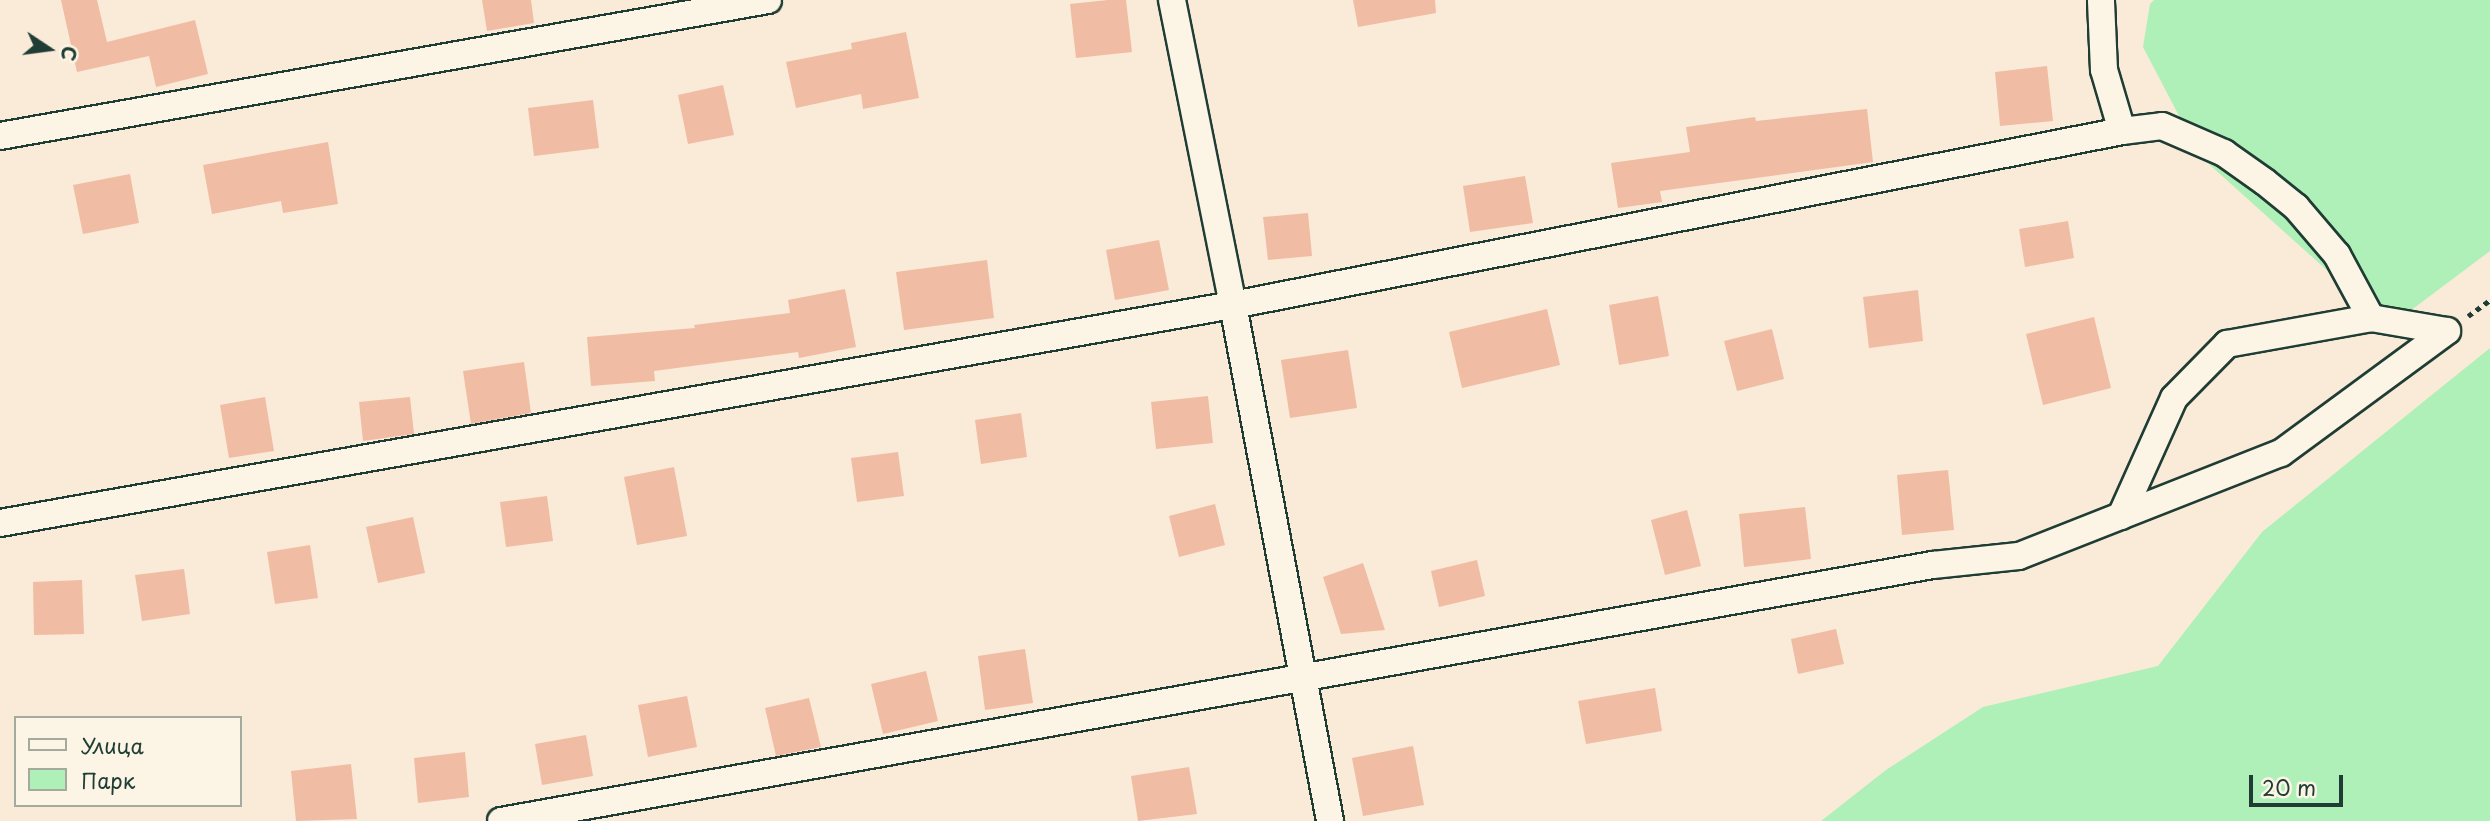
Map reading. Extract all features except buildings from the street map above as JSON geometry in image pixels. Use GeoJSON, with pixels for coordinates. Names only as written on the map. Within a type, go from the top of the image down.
{"type":"FeatureCollection","features":[{"type":"Feature","properties":{"kind":"street"},"geometry":{"type":"LineString","coordinates":[[0,136],[768,0]]}},
{"type":"Feature","properties":{"kind":"street"},"geometry":{"type":"LineString","coordinates":[[1172,0],[1233,304],[1330,821]]}},
{"type":"Feature","properties":{"kind":"street"},"geometry":{"type":"LineString","coordinates":[[2101,0],[2104,70],[2122,131]]}},
{"type":"Feature","properties":{"kind":"street"},"geometry":{"type":"LineString","coordinates":[[0,523],[1233,304],[2122,131],[2162,126],[2224,153],[2296,207],[2337,255],[2371,318]]}},
{"type":"Feature","properties":{"kind":"street"},"geometry":{"type":"LineString","coordinates":[[501,821],[1933,565],[2019,556],[2121,516],[2281,453],[2447,331],[2371,318],[2227,344],[2174,398],[2121,516]]}},
{"type":"Feature","properties":{"kind":"green space"},"geometry":{"type":"Polygon","coordinates":[[[2154,0],[2490,0],[2490,251],[2410,311],[2360,300],[2200,156],[2143,47],[2150,4],[2154,0]]]}},
{"type":"Feature","properties":{"kind":"green space"},"geometry":{"type":"Polygon","coordinates":[[[2490,348],[2490,821],[1821,821],[1886,770],[1983,707],[2158,666],[2262,532],[2490,348]]]}}]}
